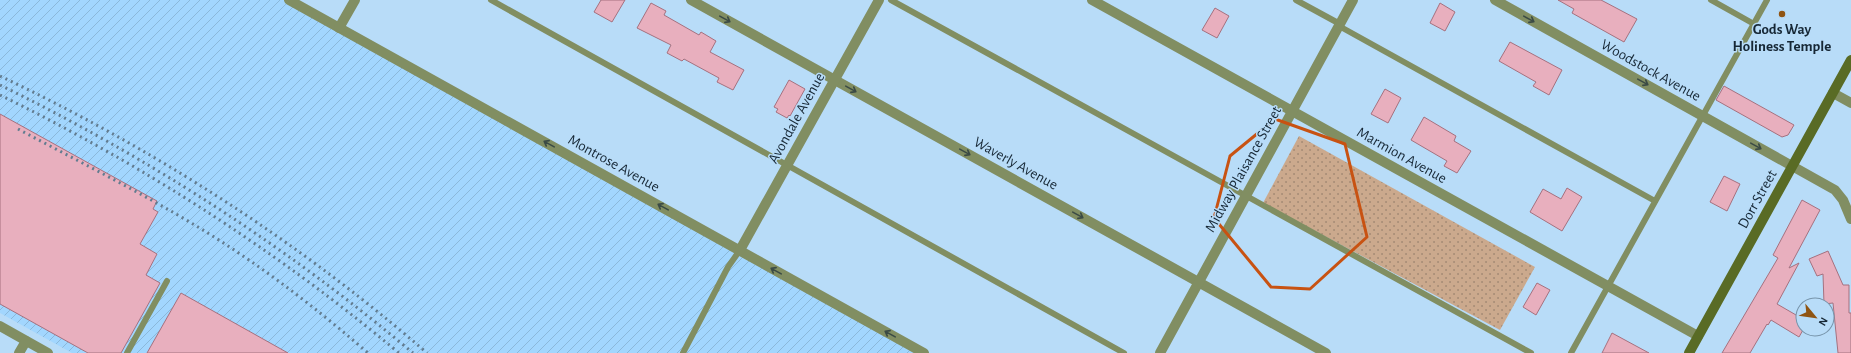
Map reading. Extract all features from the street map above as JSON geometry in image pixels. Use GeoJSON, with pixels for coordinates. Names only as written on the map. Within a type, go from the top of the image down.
{"type":"FeatureCollection","features":[{"type":"Feature","properties":{"kind":"main road","name":"Dorr Street"},"geometry":{"type":"LineString","coordinates":[[1689,353],[1851,60]]}},
{"type":"Feature","properties":{"kind":"street","name":"Montrose Avenue"},"geometry":{"type":"LineString","coordinates":[[289,0],[924,353]]}},
{"type":"Feature","properties":{"kind":"street"},"geometry":{"type":"LineString","coordinates":[[339,28],[355,0]]}},
{"type":"Feature","properties":{"kind":"street","name":"Waverly Avenue"},"geometry":{"type":"LineString","coordinates":[[691,0],[1326,353]]}},
{"type":"Feature","properties":{"kind":"street","name":"Avondale Avenue"},"geometry":{"type":"LineString","coordinates":[[740,250],[879,0]]}},
{"type":"Feature","properties":{"kind":"street","name":"Marmion Avenue"},"geometry":{"type":"LineString","coordinates":[[1092,0],[1698,336]]}},
{"type":"Feature","properties":{"kind":"street","name":"Midway Plaisance Street"},"geometry":{"type":"LineString","coordinates":[[1160,353],[1353,0]]}},
{"type":"Feature","properties":{"kind":"street","name":"Woodstock Avenue"},"geometry":{"type":"LineString","coordinates":[[1495,0],[1835,190],[1842,200],[1851,219]]}},
{"type":"Feature","properties":{"kind":"street"},"geometry":{"type":"LineString","coordinates":[[1833,93],[1851,103]]}},
{"type":"Feature","properties":{"kind":"street"},"geometry":{"type":"LineString","coordinates":[[0,326],[48,353]]}},
{"type":"Feature","properties":{"kind":"street"},"geometry":{"type":"LineString","coordinates":[[19,353],[26,341]]}},
{"type":"Feature","properties":{"kind":"lane"},"geometry":{"type":"LineString","coordinates":[[491,0],[1124,353]]}},
{"type":"Feature","properties":{"kind":"lane"},"geometry":{"type":"LineString","coordinates":[[891,0],[1245,197],[1531,353]]}},
{"type":"Feature","properties":{"kind":"lane"},"geometry":{"type":"LineString","coordinates":[[1296,0],[1655,201]]}},
{"type":"Feature","properties":{"kind":"lane"},"geometry":{"type":"LineString","coordinates":[[1711,0],[1754,24]]}},
{"type":"Feature","properties":{"kind":"lane"},"geometry":{"type":"LineString","coordinates":[[1571,353],[1767,0]]}},
{"type":"Feature","properties":{"kind":"lane"},"geometry":{"type":"LineString","coordinates":[[683,353],[728,267],[740,250]]}},
{"type":"Feature","properties":{"kind":"lane"},"geometry":{"type":"LineString","coordinates":[[127,353],[167,281]]}},
{"type":"Feature","properties":{"kind":"highlighted area"},"geometry":{"type":"Polygon","coordinates":[[[1275,119],[1345,144],[1367,237],[1310,289],[1271,287],[1214,218],[1230,156],[1275,119]]]}},
{"type":"Feature","properties":{"kind":"shaded area"},"geometry":{"type":"Polygon","coordinates":[[[0,0],[287,0],[923,353],[72,353],[0,313],[0,0]]]}},
{"type":"Feature","properties":{"kind":"shaded area"},"geometry":{"type":"Polygon","coordinates":[[[1299,136],[1535,267],[1500,330],[1263,203],[1299,136]]]}},
{"type":"Feature","properties":{"kind":"building"},"geometry":{"type":"Polygon","coordinates":[[[601,0],[625,0],[612,22],[594,12],[601,0]]]}},
{"type":"Feature","properties":{"kind":"building"},"geometry":{"type":"Polygon","coordinates":[[[1558,0],[1601,0],[1637,19],[1624,42],[1572,13],[1574,9],[1558,0]]]}},
{"type":"Feature","properties":{"kind":"building"},"geometry":{"type":"Polygon","coordinates":[[[651,3],[666,11],[664,15],[699,35],[701,32],[716,41],[710,52],[744,70],[733,90],[717,82],[719,78],[684,59],[682,61],[667,53],[671,45],[637,28],[651,3]]]}},
{"type":"Feature","properties":{"kind":"building"},"geometry":{"type":"Polygon","coordinates":[[[1440,3],[1455,12],[1445,31],[1430,23],[1440,3]]]}},
{"type":"Feature","properties":{"kind":"building"},"geometry":{"type":"Polygon","coordinates":[[[1215,8],[1229,16],[1217,38],[1202,30],[1215,8]]]}},
{"type":"Feature","properties":{"kind":"building"},"geometry":{"type":"Polygon","coordinates":[[[1510,42],[1562,70],[1549,95],[1533,86],[1536,82],[1499,61],[1510,42]]]}},
{"type":"Feature","properties":{"kind":"building"},"geometry":{"type":"Polygon","coordinates":[[[789,80],[805,89],[790,116],[789,115],[787,118],[776,112],[778,109],[774,107],[789,80]]]}},
{"type":"Feature","properties":{"kind":"building"},"geometry":{"type":"Polygon","coordinates":[[[1724,86],[1794,125],[1788,135],[1782,137],[1716,100],[1724,86]]]}},
{"type":"Feature","properties":{"kind":"building"},"geometry":{"type":"Polygon","coordinates":[[[1385,89],[1401,98],[1388,123],[1371,114],[1385,89]]]}},
{"type":"Feature","properties":{"kind":"building"},"geometry":{"type":"Polygon","coordinates":[[[0,114],[157,201],[153,209],[158,212],[140,244],[157,254],[146,275],[160,283],[121,353],[88,353],[0,304],[0,114]]]}},
{"type":"Feature","properties":{"kind":"building"},"geometry":{"type":"Polygon","coordinates":[[[1424,117],[1456,136],[1454,141],[1471,151],[1457,173],[1444,166],[1447,161],[1411,140],[1424,117]]]}},
{"type":"Feature","properties":{"kind":"building"},"geometry":{"type":"Polygon","coordinates":[[[1724,176],[1740,184],[1727,211],[1710,202],[1724,176]]]}},
{"type":"Feature","properties":{"kind":"building"},"geometry":{"type":"Polygon","coordinates":[[[1567,188],[1582,197],[1562,231],[1530,212],[1543,189],[1561,199],[1567,188]]]}},
{"type":"Feature","properties":{"kind":"building"},"geometry":{"type":"Polygon","coordinates":[[[1802,200],[1820,210],[1789,268],[1799,263],[1777,304],[1795,314],[1795,335],[1771,320],[1768,325],[1767,324],[1750,353],[1722,353],[1778,258],[1773,255],[1802,200]]]}},
{"type":"Feature","properties":{"kind":"building"},"geometry":{"type":"Polygon","coordinates":[[[1828,251],[1843,285],[1849,285],[1851,353],[1838,353],[1835,323],[1835,297],[1824,297],[1823,274],[1817,276],[1809,259],[1828,251]]]}},
{"type":"Feature","properties":{"kind":"building"},"geometry":{"type":"Polygon","coordinates":[[[1537,283],[1550,290],[1536,315],[1523,307],[1537,283]]]}},
{"type":"Feature","properties":{"kind":"building"},"geometry":{"type":"Polygon","coordinates":[[[181,293],[288,353],[147,353],[181,293]]]}},
{"type":"Feature","properties":{"kind":"building"},"geometry":{"type":"Polygon","coordinates":[[[1612,333],[1649,353],[1602,353],[1612,333]]]}},
{"type":"Feature","properties":{"kind":"railway"},"geometry":{"type":"LineString","coordinates":[[0,76],[114,134],[223,200],[276,235],[328,273],[427,353]]}},
{"type":"Feature","properties":{"kind":"railway"},"geometry":{"type":"LineString","coordinates":[[0,85],[110,143],[215,206],[316,276],[413,353]]}},
{"type":"Feature","properties":{"kind":"railway"},"geometry":{"type":"LineString","coordinates":[[0,95],[106,150],[207,212],[257,245],[305,280],[399,353]]}},
{"type":"Feature","properties":{"kind":"railway"},"geometry":{"type":"LineString","coordinates":[[18,129],[150,199],[216,238],[284,285],[327,318],[368,353]]}},
{"type":"Feature","properties":{"kind":"place","name":"Gods Way Holiness Temple"},"geometry":{"type":"Point","coordinates":[1782,14]}}]}
